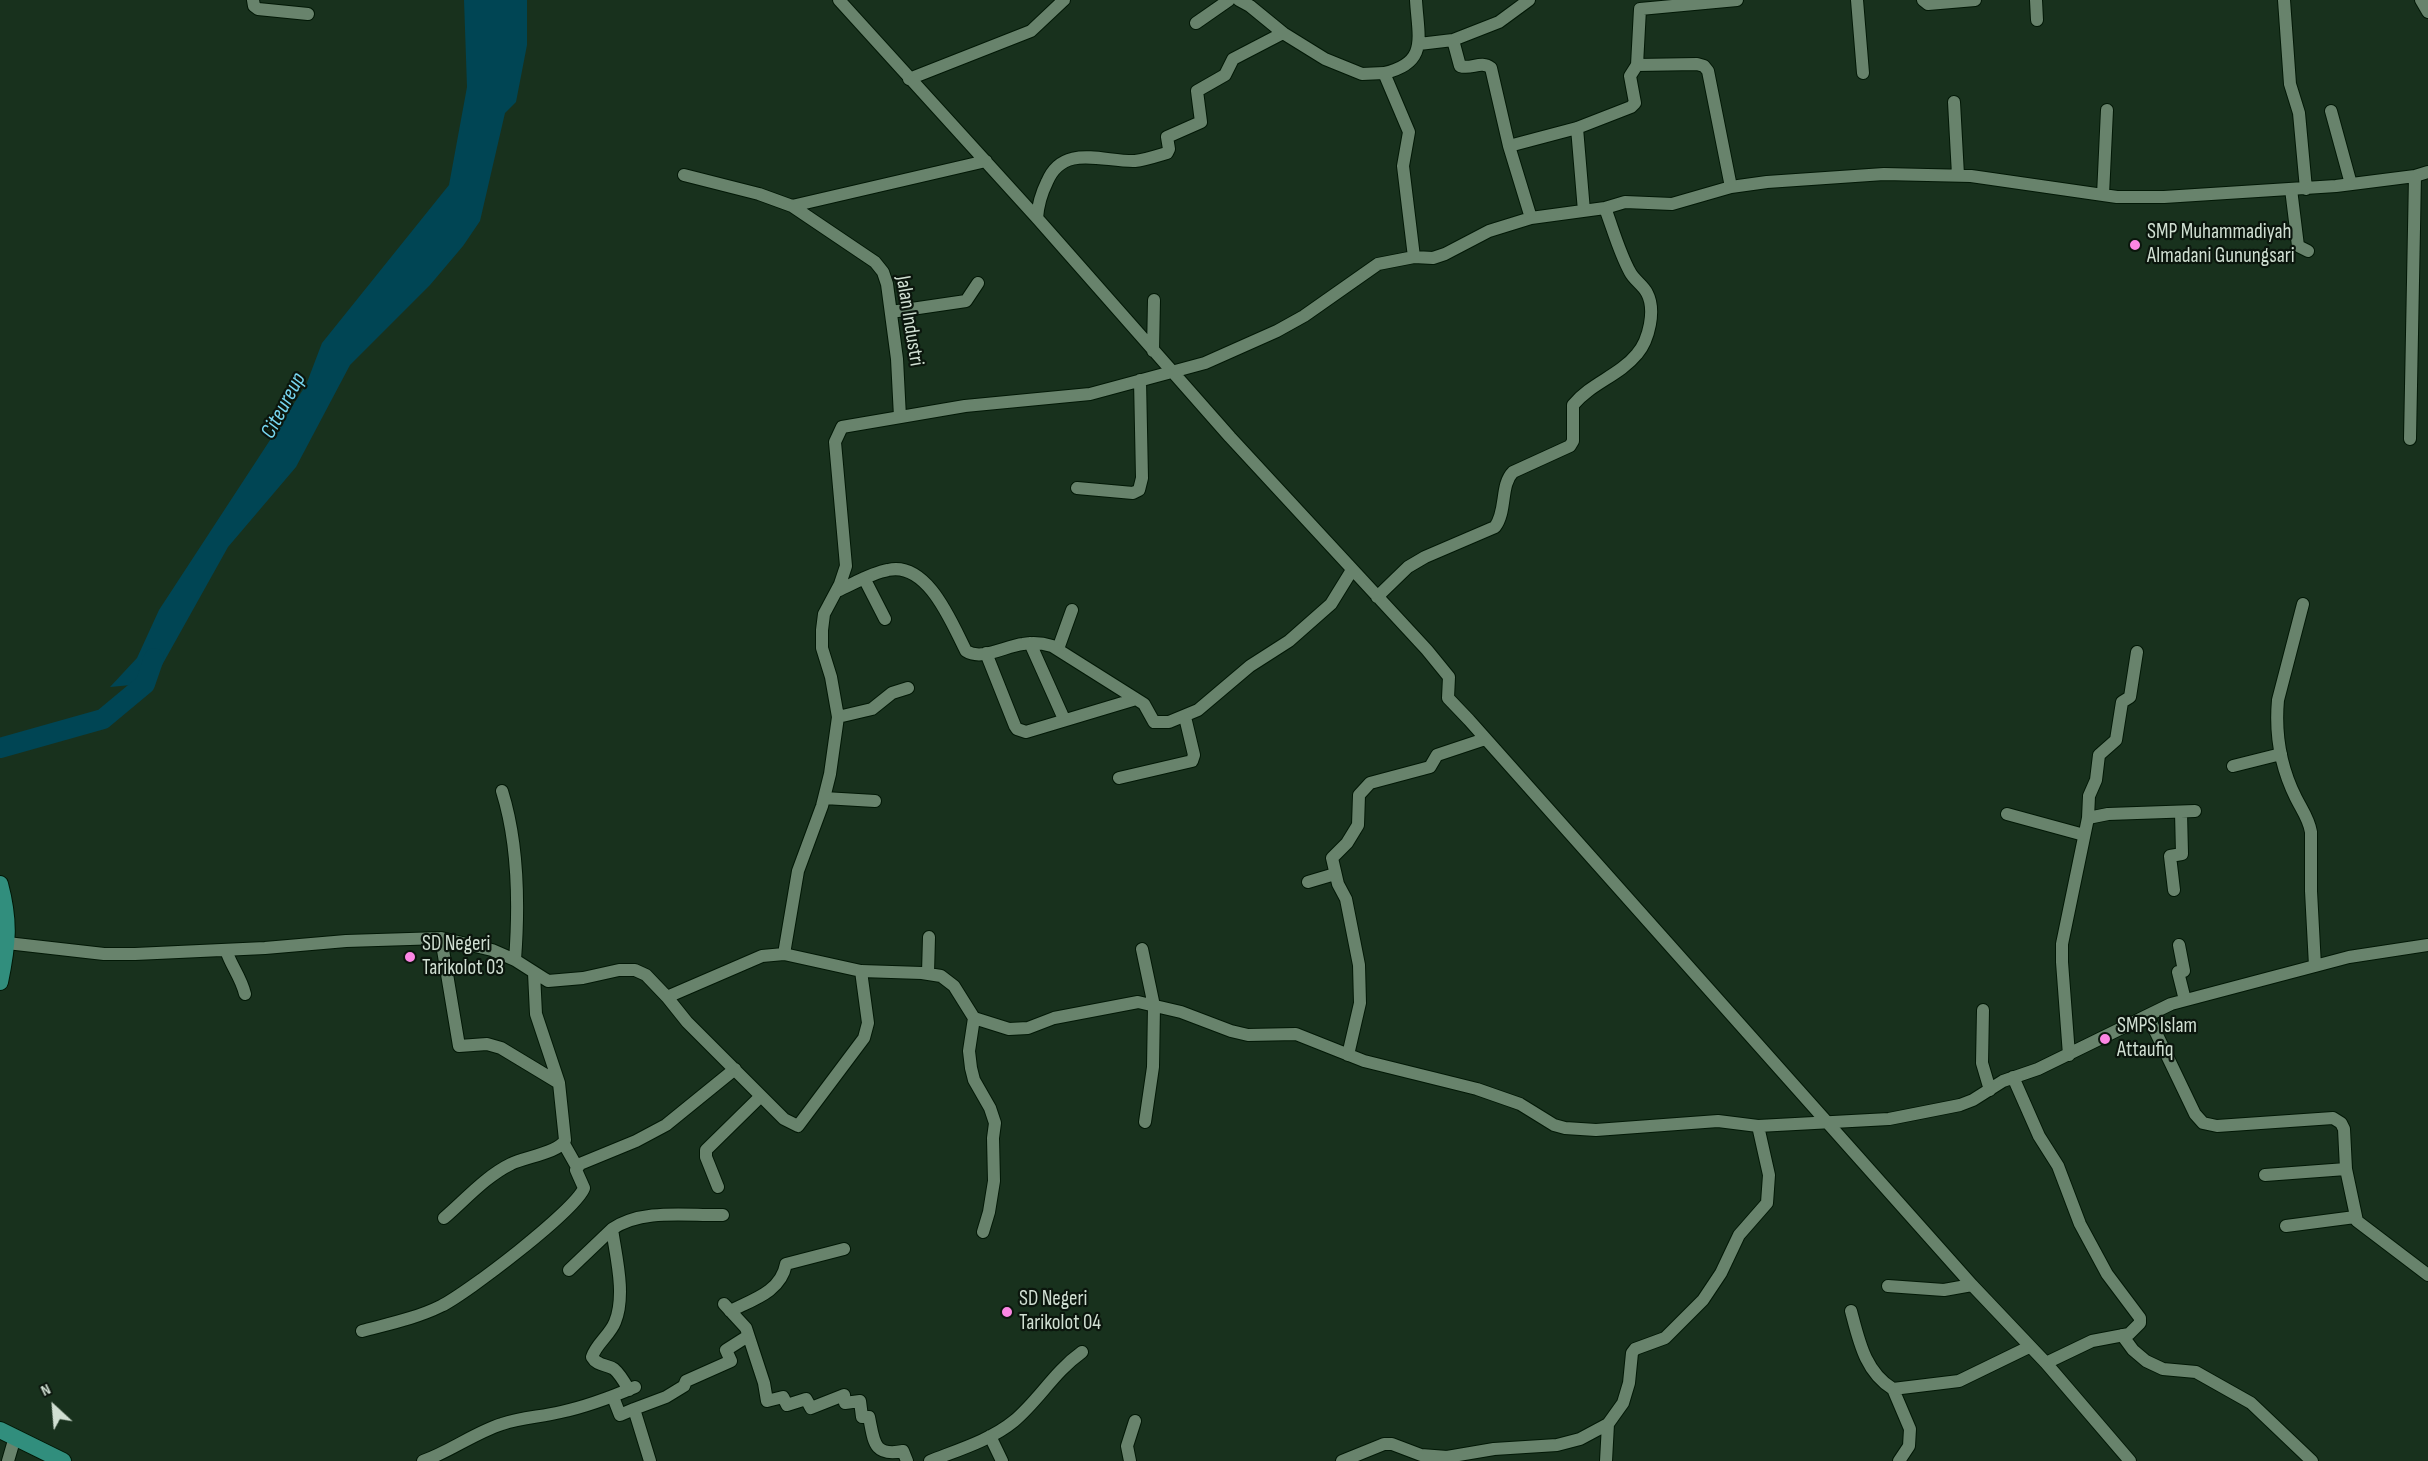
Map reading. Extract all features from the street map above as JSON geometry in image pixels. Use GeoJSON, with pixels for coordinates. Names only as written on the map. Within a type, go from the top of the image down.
{"type":"FeatureCollection","features":[{"type":"Feature","properties":{"kind":"main road"},"geometry":{"type":"LineString","coordinates":[[0,884],[8,913],[7,943],[0,982]]}},
{"type":"Feature","properties":{"kind":"main road"},"geometry":{"type":"LineString","coordinates":[[8,1434],[63,1461]]}},
{"type":"Feature","properties":{"kind":"street"},"geometry":{"type":"LineString","coordinates":[[253,0],[254,6],[258,9],[308,14]]}},
{"type":"Feature","properties":{"kind":"street"},"geometry":{"type":"LineString","coordinates":[[839,0],[1449,677],[1448,698],[1451,703],[1469,720],[1972,1285],[2046,1363],[2130,1461]]}},
{"type":"Feature","properties":{"kind":"street"},"geometry":{"type":"LineString","coordinates":[[909,79],[1031,31],[1064,0]]}},
{"type":"Feature","properties":{"kind":"street"},"geometry":{"type":"LineString","coordinates":[[1196,22],[1229,0]]}},
{"type":"Feature","properties":{"kind":"street"},"geometry":{"type":"LineString","coordinates":[[1246,2],[1283,33],[1325,59],[1362,74],[1398,70],[1411,62],[1419,44],[1416,0]]}},
{"type":"Feature","properties":{"kind":"street"},"geometry":{"type":"LineString","coordinates":[[1419,44],[1453,40],[1499,22],[1529,0]]}},
{"type":"Feature","properties":{"kind":"street"},"geometry":{"type":"LineString","coordinates":[[1509,146],[1577,128],[1631,108],[1635,104],[1630,76],[1637,65],[1640,9],[1689,2],[1737,0]]}},
{"type":"Feature","properties":{"kind":"street"},"geometry":{"type":"LineString","coordinates":[[1857,0],[1863,73]]}},
{"type":"Feature","properties":{"kind":"street"},"geometry":{"type":"LineString","coordinates":[[1923,0],[1928,4],[1975,0]]}},
{"type":"Feature","properties":{"kind":"street"},"geometry":{"type":"LineString","coordinates":[[2036,0],[2037,20]]}},
{"type":"Feature","properties":{"kind":"street"},"geometry":{"type":"LineString","coordinates":[[2284,0],[2290,84],[2301,122],[2306,189]]}},
{"type":"Feature","properties":{"kind":"street"},"geometry":{"type":"LineString","coordinates":[[2421,0],[2428,12]]}},
{"type":"Feature","properties":{"kind":"street"},"geometry":{"type":"LineString","coordinates":[[1037,218],[1038,203],[1055,167],[1072,158],[1136,161],[1167,153],[1169,149],[1167,137],[1201,122],[1197,91],[1225,75],[1233,59],[1283,33]]}},
{"type":"Feature","properties":{"kind":"street"},"geometry":{"type":"LineString","coordinates":[[1453,40],[1460,66],[1463,68],[1482,64],[1491,68],[1509,146],[1531,218]]}},
{"type":"Feature","properties":{"kind":"street"},"geometry":{"type":"LineString","coordinates":[[1637,65],[1697,64],[1704,66],[1708,71],[1731,187]]}},
{"type":"Feature","properties":{"kind":"street"},"geometry":{"type":"LineString","coordinates":[[1384,73],[1409,132],[1403,155],[1403,166],[1414,257]]}},
{"type":"Feature","properties":{"kind":"street"},"geometry":{"type":"LineString","coordinates":[[1954,102],[1958,175]]}},
{"type":"Feature","properties":{"kind":"street"},"geometry":{"type":"LineString","coordinates":[[2103,195],[2107,110]]}},
{"type":"Feature","properties":{"kind":"street"},"geometry":{"type":"LineString","coordinates":[[2331,111],[2351,184]]}},
{"type":"Feature","properties":{"kind":"street"},"geometry":{"type":"LineString","coordinates":[[1577,128],[1584,211]]}},
{"type":"Feature","properties":{"kind":"street"},"geometry":{"type":"LineString","coordinates":[[792,206],[986,161]]}},
{"type":"Feature","properties":{"kind":"street"},"geometry":{"type":"LineString","coordinates":[[784,954],[798,871],[824,798],[830,774],[838,717],[822,640],[824,614],[837,591],[846,566],[836,462],[836,436],[839,430],[846,426],[965,405],[1090,394],[1205,363],[1250,345],[1304,316],[1378,264],[1414,257],[1433,258],[1489,231],[1531,218],[1605,208],[1625,202],[1672,204],[1731,187],[1767,182],[1884,174],[1958,175],[2103,195],[2164,197],[2306,189],[2415,176],[2428,172]]}},
{"type":"Feature","properties":{"kind":"street","name":"Jalan Industri"},"geometry":{"type":"LineString","coordinates":[[684,175],[759,194],[792,206],[875,262],[885,277],[891,312],[897,359],[900,417]]}},
{"type":"Feature","properties":{"kind":"street"},"geometry":{"type":"LineString","coordinates":[[2410,439],[2415,176]]}},
{"type":"Feature","properties":{"kind":"street"},"geometry":{"type":"LineString","coordinates":[[2291,189],[2298,246],[2308,251]]}},
{"type":"Feature","properties":{"kind":"street"},"geometry":{"type":"LineString","coordinates":[[1377,597],[1408,567],[1425,557],[1495,527],[1502,518],[1508,477],[1513,472],[1570,446],[1573,441],[1573,405],[1591,387],[1613,374],[1638,354],[1647,338],[1650,303],[1643,288],[1630,273],[1605,208]]}},
{"type":"Feature","properties":{"kind":"street"},"geometry":{"type":"LineString","coordinates":[[891,312],[966,301],[978,283]]}},
{"type":"Feature","properties":{"kind":"street"},"geometry":{"type":"LineString","coordinates":[[1154,300],[1154,351]]}},
{"type":"Feature","properties":{"kind":"street"},"geometry":{"type":"LineString","coordinates":[[1077,488],[1133,493],[1138,490],[1142,478],[1140,380]]}},
{"type":"Feature","properties":{"kind":"street"},"geometry":{"type":"LineString","coordinates":[[837,591],[889,569],[900,569],[921,579],[953,622],[966,651],[977,655],[1030,643],[1042,643],[1058,649],[1146,706],[1157,723],[1185,717],[1198,710],[1250,666],[1288,641],[1320,615],[1336,598],[1352,570]]}},
{"type":"Feature","properties":{"kind":"street"},"geometry":{"type":"LineString","coordinates":[[864,578],[885,619]]}},
{"type":"Feature","properties":{"kind":"street"},"geometry":{"type":"LineString","coordinates":[[2303,604],[2278,700],[2276,716],[2281,754],[2295,796],[2310,823],[2312,832],[2311,891],[2315,966]]}},
{"type":"Feature","properties":{"kind":"street"},"geometry":{"type":"LineString","coordinates":[[1058,649],[1072,610]]}},
{"type":"Feature","properties":{"kind":"street"},"geometry":{"type":"LineString","coordinates":[[1030,643],[1064,719]]}},
{"type":"Feature","properties":{"kind":"street"},"geometry":{"type":"LineString","coordinates":[[2069,1054],[2062,944],[2088,818],[2089,796],[2096,780],[2099,755],[2116,740],[2122,702],[2130,697],[2137,652]]}},
{"type":"Feature","properties":{"kind":"street"},"geometry":{"type":"LineString","coordinates":[[986,653],[1017,729],[1026,732],[1136,699]]}},
{"type":"Feature","properties":{"kind":"street"},"geometry":{"type":"LineString","coordinates":[[838,717],[872,708],[892,693],[908,688]]}},
{"type":"Feature","properties":{"kind":"street"},"geometry":{"type":"LineString","coordinates":[[1119,778],[1192,761],[1194,755],[1185,717]]}},
{"type":"Feature","properties":{"kind":"street"},"geometry":{"type":"LineString","coordinates":[[1348,1055],[1360,1003],[1359,966],[1346,899],[1335,874],[1332,858],[1347,843],[1358,825],[1359,795],[1370,783],[1427,768],[1432,765],[1437,754],[1485,740]]}},
{"type":"Feature","properties":{"kind":"street"},"geometry":{"type":"LineString","coordinates":[[2233,766],[2281,754]]}},
{"type":"Feature","properties":{"kind":"street"},"geometry":{"type":"LineString","coordinates":[[502,791],[510,823],[517,890],[515,960]]}},
{"type":"Feature","properties":{"kind":"street"},"geometry":{"type":"LineString","coordinates":[[824,798],[875,801]]}},
{"type":"Feature","properties":{"kind":"street"},"geometry":{"type":"LineString","coordinates":[[2088,818],[2108,814],[2195,811]]}},
{"type":"Feature","properties":{"kind":"street"},"geometry":{"type":"LineString","coordinates":[[2174,890],[2170,856],[2182,854],[2181,812]]}},
{"type":"Feature","properties":{"kind":"street"},"geometry":{"type":"LineString","coordinates":[[2007,814],[2084,835]]}},
{"type":"Feature","properties":{"kind":"street"},"geometry":{"type":"LineString","coordinates":[[1308,882],[1335,874]]}},
{"type":"Feature","properties":{"kind":"street"},"geometry":{"type":"LineString","coordinates":[[928,973],[929,937]]}},
{"type":"Feature","properties":{"kind":"street"},"geometry":{"type":"LineString","coordinates":[[441,938],[459,1046],[487,1044],[501,1048],[559,1083]]}},
{"type":"Feature","properties":{"kind":"street"},"geometry":{"type":"LineString","coordinates":[[7,943],[104,954],[441,938],[469,943],[515,960],[548,981],[583,978],[619,970],[635,970],[646,975],[687,1022],[789,1123],[798,1126],[864,1038],[868,1023],[861,971]]}},
{"type":"Feature","properties":{"kind":"street"},"geometry":{"type":"LineString","coordinates":[[2179,945],[2184,971],[2178,972],[2186,1000]]}},
{"type":"Feature","properties":{"kind":"street"},"geometry":{"type":"LineString","coordinates":[[667,997],[762,956],[784,954],[861,971],[928,973],[941,976],[954,986],[974,1018],[998,1028],[1028,1028],[1054,1018],[1138,1002],[1248,1035],[1296,1034],[1348,1055],[1477,1089],[1520,1104],[1554,1125],[1565,1128],[1596,1130],[1718,1121],[1758,1126],[1828,1124],[1889,1119],[1960,1105],[2003,1081],[2038,1069],[2186,1000],[2349,957],[2428,945]]}},
{"type":"Feature","properties":{"kind":"street"},"geometry":{"type":"LineString","coordinates":[[1142,949],[1154,1006],[1153,1067],[1145,1122]]}},
{"type":"Feature","properties":{"kind":"street"},"geometry":{"type":"LineString","coordinates":[[226,950],[242,980],[245,994]]}},
{"type":"Feature","properties":{"kind":"street"},"geometry":{"type":"LineString","coordinates":[[362,1332],[442,1306],[475,1286],[565,1212],[584,1188],[576,1170],[577,1167],[564,1144],[566,1135],[559,1083],[536,1014],[534,974]]}},
{"type":"Feature","properties":{"kind":"street"},"geometry":{"type":"LineString","coordinates":[[1983,1010],[1982,1062],[1990,1090]]}},
{"type":"Feature","properties":{"kind":"street"},"geometry":{"type":"LineString","coordinates":[[2148,1016],[2195,1114],[2203,1124],[2217,1126],[2333,1118],[2341,1123],[2344,1129],[2346,1169],[2355,1217],[2368,1231],[2428,1275]]}},
{"type":"Feature","properties":{"kind":"street"},"geometry":{"type":"LineString","coordinates":[[974,1018],[969,1051],[971,1068],[974,1080],[990,1108],[995,1123],[994,1181],[983,1232]]}},
{"type":"Feature","properties":{"kind":"street"},"geometry":{"type":"LineString","coordinates":[[577,1167],[585,1160],[636,1141],[666,1125],[735,1069]]}},
{"type":"Feature","properties":{"kind":"street"},"geometry":{"type":"LineString","coordinates":[[2013,1077],[2039,1136],[2058,1166],[2080,1224],[2107,1274],[2138,1313],[2140,1323],[2129,1334],[2092,1341],[2046,1363]]}},
{"type":"Feature","properties":{"kind":"street"},"geometry":{"type":"LineString","coordinates":[[718,1187],[706,1157],[706,1150],[761,1096]]}},
{"type":"Feature","properties":{"kind":"street"},"geometry":{"type":"LineString","coordinates":[[1342,1461],[1384,1444],[1392,1444],[1421,1455],[1447,1457],[1494,1449],[1557,1445],[1580,1439],[1608,1424],[1623,1403],[1629,1383],[1632,1353],[1635,1349],[1665,1338],[1703,1300],[1721,1273],[1739,1235],[1767,1203],[1769,1175],[1758,1126]]}},
{"type":"Feature","properties":{"kind":"street"},"geometry":{"type":"LineString","coordinates":[[444,1218],[511,1164],[564,1144]]}},
{"type":"Feature","properties":{"kind":"street"},"geometry":{"type":"LineString","coordinates":[[2265,1175],[2346,1169]]}},
{"type":"Feature","properties":{"kind":"street"},"geometry":{"type":"LineString","coordinates":[[569,1270],[612,1229],[625,1221],[647,1216],[723,1215]]}},
{"type":"Feature","properties":{"kind":"street"},"geometry":{"type":"LineString","coordinates":[[2286,1226],[2355,1217]]}},
{"type":"Feature","properties":{"kind":"street"},"geometry":{"type":"LineString","coordinates":[[423,1461],[505,1423],[562,1412],[613,1397],[632,1388],[617,1371],[598,1363],[592,1357],[612,1329],[619,1309],[619,1287],[612,1229]]}},
{"type":"Feature","properties":{"kind":"street"},"geometry":{"type":"LineString","coordinates":[[844,1249],[786,1264],[781,1281],[775,1286],[727,1307],[746,1328],[761,1373],[766,1401],[783,1397],[787,1405],[806,1399],[811,1408],[844,1395],[845,1403],[860,1401],[862,1417],[869,1417],[878,1448],[888,1453],[903,1451],[907,1461]]}},
{"type":"Feature","properties":{"kind":"street"},"geometry":{"type":"LineString","coordinates":[[1888,1286],[1944,1290],[1972,1285]]}},
{"type":"Feature","properties":{"kind":"street"},"geometry":{"type":"LineString","coordinates":[[1851,1311],[1863,1357],[1884,1384],[1893,1389],[1953,1383],[2029,1347]]}},
{"type":"Feature","properties":{"kind":"street"},"geometry":{"type":"LineString","coordinates":[[2122,1335],[2133,1350],[2163,1369],[2196,1372],[2251,1402],[2312,1461]]}},
{"type":"Feature","properties":{"kind":"street"},"geometry":{"type":"LineString","coordinates":[[613,1397],[620,1415],[666,1397],[684,1386],[686,1381],[732,1362],[726,1350],[748,1336]]}},
{"type":"Feature","properties":{"kind":"street"},"geometry":{"type":"LineString","coordinates":[[930,1461],[990,1436],[1011,1424],[1059,1370],[1082,1352]]}},
{"type":"Feature","properties":{"kind":"street"},"geometry":{"type":"LineString","coordinates":[[1893,1389],[1910,1429],[1909,1446],[1899,1461]]}},
{"type":"Feature","properties":{"kind":"street"},"geometry":{"type":"LineString","coordinates":[[634,1409],[650,1461]]}},
{"type":"Feature","properties":{"kind":"street"},"geometry":{"type":"LineString","coordinates":[[1130,1461],[1127,1446],[1135,1421]]}},
{"type":"Feature","properties":{"kind":"street"},"geometry":{"type":"LineString","coordinates":[[1606,1461],[1608,1424]]}},
{"type":"Feature","properties":{"kind":"street"},"geometry":{"type":"LineString","coordinates":[[8,1434],[8,1461]]}},
{"type":"Feature","properties":{"kind":"street"},"geometry":{"type":"LineString","coordinates":[[990,1436],[1002,1461]]}},
{"type":"Feature","properties":{"kind":"water"},"geometry":{"type":"Polygon","coordinates":[[[464,0],[527,0],[527,45],[516,102],[505,113],[480,221],[463,246],[430,285],[350,365],[296,467],[228,547],[152,683],[110,687],[137,658],[159,610],[306,385],[322,343],[449,185],[467,87],[464,0]]]}},
{"type":"Feature","properties":{"kind":"waterway","name":"Citeureup"},"geometry":{"type":"LineString","coordinates":[[0,748],[103,719],[145,684],[154,658]]}},
{"type":"Feature","properties":{"kind":"place","name":"SMP Muhammadiyah Almadani Gunungsari"},"geometry":{"type":"Point","coordinates":[2135,245]}},
{"type":"Feature","properties":{"kind":"place","name":"SD Negeri Tarikolot 03"},"geometry":{"type":"Point","coordinates":[410,957]}},
{"type":"Feature","properties":{"kind":"place","name":"SMPS Islam Attaufiq"},"geometry":{"type":"Point","coordinates":[2105,1039]}},
{"type":"Feature","properties":{"kind":"place","name":"SD Negeri Tarikolot 04"},"geometry":{"type":"Point","coordinates":[1007,1312]}}]}
